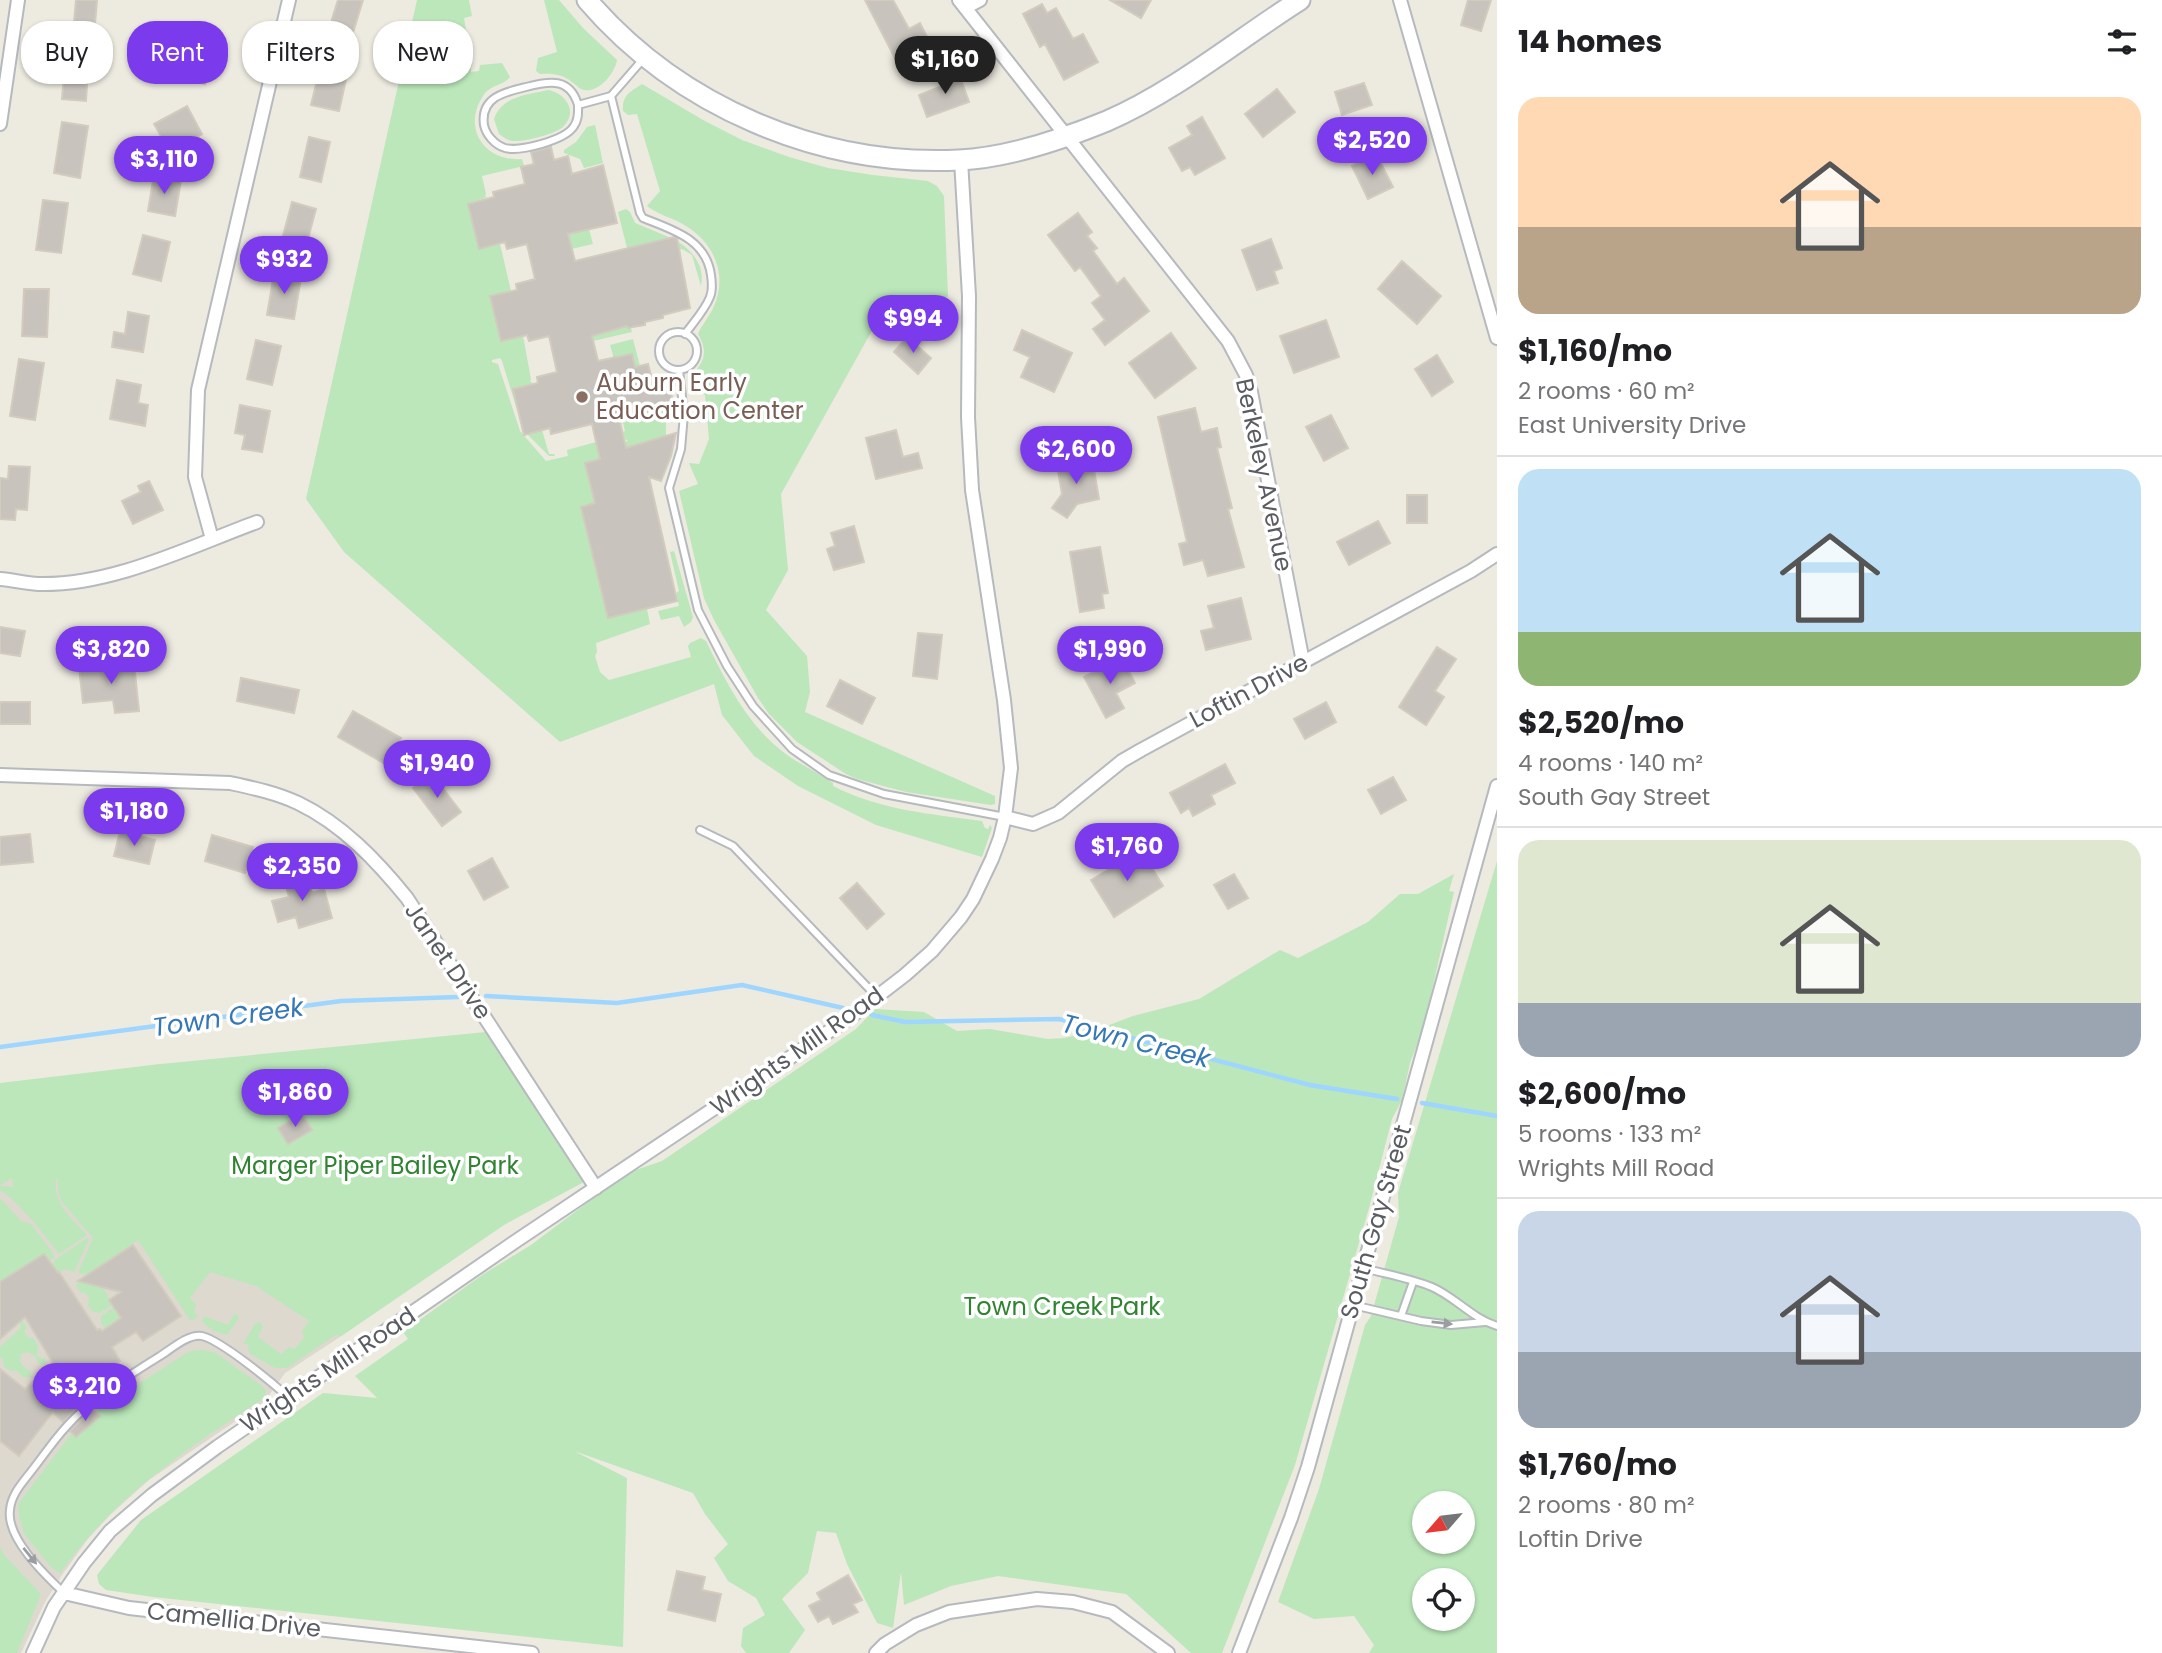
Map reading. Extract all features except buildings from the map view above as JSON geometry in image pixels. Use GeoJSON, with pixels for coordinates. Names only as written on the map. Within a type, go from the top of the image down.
{"type":"FeatureCollection","features":[{"type":"Feature","properties":{"kind":"main road"},"geometry":{"type":"LineString","coordinates":[[587,0],[645,57],[713,103],[787,134],[836,148],[925,160],[961,160],[1014,150],[1066,136],[1108,120],[1150,98],[1300,0]]}},
{"type":"Feature","properties":{"kind":"street"},"geometry":{"type":"LineString","coordinates":[[0,124],[18,0]]}},
{"type":"Feature","properties":{"kind":"street"},"geometry":{"type":"LineString","coordinates":[[212,539],[195,477],[198,390],[289,0]]}},
{"type":"Feature","properties":{"kind":"street"},"geometry":{"type":"LineString","coordinates":[[962,4],[980,0]]}},
{"type":"Feature","properties":{"kind":"street"},"geometry":{"type":"LineString","coordinates":[[1400,0],[1497,338]]}},
{"type":"Feature","properties":{"kind":"street","name":"Berkeley Avenue"},"geometry":{"type":"LineString","coordinates":[[962,4],[1227,341],[1246,375],[1266,463],[1303,662]]}},
{"type":"Feature","properties":{"kind":"street","name":"Wrights Mill Road"},"geometry":{"type":"LineString","coordinates":[[33,1653],[54,1607],[84,1563],[110,1531],[152,1494],[516,1241],[838,1025],[905,975],[932,951],[961,917],[992,859],[1005,817],[1011,768],[972,490],[968,417],[969,296],[961,160]]}},
{"type":"Feature","properties":{"kind":"street"},"geometry":{"type":"LineString","coordinates":[[0,579],[38,584],[72,582],[127,571],[257,522]]}},
{"type":"Feature","properties":{"kind":"street","name":"Loftin Drive"},"geometry":{"type":"LineString","coordinates":[[1005,817],[1033,824],[1058,813],[1122,761],[1471,571],[1497,554]]}},
{"type":"Feature","properties":{"kind":"street","name":"Janet Drive"},"geometry":{"type":"LineString","coordinates":[[0,775],[230,783],[299,803],[344,831],[384,869],[407,898],[596,1188]]}},
{"type":"Feature","properties":{"kind":"street","name":"South Gay Street"},"geometry":{"type":"LineString","coordinates":[[1238,1653],[1308,1467],[1492,817],[1497,786]]}},
{"type":"Feature","properties":{"kind":"street","name":"Camellia Drive"},"geometry":{"type":"LineString","coordinates":[[64,1593],[129,1608],[532,1653]]}},
{"type":"Feature","properties":{"kind":"street"},"geometry":{"type":"LineString","coordinates":[[876,1653],[916,1625],[949,1612],[1037,1599],[1073,1602],[1112,1612],[1156,1648],[1168,1653]]}},
{"type":"Feature","properties":{"kind":"lane"},"geometry":{"type":"LineString","coordinates":[[578,105],[611,96],[645,57]]}},
{"type":"Feature","properties":{"kind":"lane"},"geometry":{"type":"LineString","coordinates":[[541,83],[559,83],[569,89],[578,105],[579,115],[575,126],[558,139],[519,149],[504,148],[493,142],[486,131],[485,108],[492,98],[500,93],[541,83]]}},
{"type":"Feature","properties":{"kind":"lane"},"geometry":{"type":"LineString","coordinates":[[611,96],[640,213],[643,218],[685,235],[700,247],[709,264],[712,285],[710,297],[685,334]]}},
{"type":"Feature","properties":{"kind":"lane"},"geometry":{"type":"LineString","coordinates":[[673,333],[685,334],[694,342],[696,355],[691,365],[679,370],[667,367],[660,357],[660,345],[673,333]]}},
{"type":"Feature","properties":{"kind":"lane"},"geometry":{"type":"LineString","coordinates":[[679,370],[684,414],[681,449],[668,488],[698,610],[727,666],[753,706],[792,749],[829,775],[884,794],[1005,817]]}},
{"type":"Feature","properties":{"kind":"lane"},"geometry":{"type":"LineString","coordinates":[[699,830],[733,846],[877,997]]}},
{"type":"Feature","properties":{"kind":"lane"},"geometry":{"type":"LineString","coordinates":[[1363,1268],[1431,1287],[1451,1297],[1485,1322],[1497,1326]]}},
{"type":"Feature","properties":{"kind":"lane"},"geometry":{"type":"LineString","coordinates":[[1401,1316],[1413,1282]]}},
{"type":"Feature","properties":{"kind":"lane"},"geometry":{"type":"LineString","coordinates":[[1353,1305],[1451,1325],[1485,1322]]}},
{"type":"Feature","properties":{"kind":"lane"},"geometry":{"type":"LineString","coordinates":[[64,1593],[20,1544],[9,1512],[17,1490],[66,1426],[121,1381],[194,1336],[201,1336],[229,1351],[289,1398]]}},
{"type":"Feature","properties":{"kind":"lane"},"geometry":{"type":"LineString","coordinates":[[0,1511],[9,1512]]}},
{"type":"Feature","properties":{"kind":"shaded area"},"geometry":{"type":"Polygon","coordinates":[[[161,1064],[340,1337],[285,1373],[265,1401],[149,1480],[111,1514],[87,1540],[62,1575],[45,1602],[21,1653],[0,1653],[0,1085],[161,1064]]]}},
{"type":"Feature","properties":{"kind":"green space"},"geometry":{"type":"Polygon","coordinates":[[[417,0],[469,0],[472,16],[464,18],[464,21],[412,21],[417,0]]]}},
{"type":"Feature","properties":{"kind":"green space"},"geometry":{"type":"Polygon","coordinates":[[[544,0],[559,0],[583,28],[617,60],[609,77],[598,87],[581,89],[561,76],[540,74],[536,71],[538,58],[557,52],[544,0]]]}},
{"type":"Feature","properties":{"kind":"green space"},"geometry":{"type":"Polygon","coordinates":[[[502,63],[510,77],[483,96],[477,108],[476,131],[487,149],[497,155],[522,159],[524,166],[482,176],[487,197],[468,204],[479,249],[500,244],[511,291],[491,296],[501,341],[523,336],[530,381],[533,384],[513,389],[519,416],[502,361],[500,358],[492,362],[498,364],[520,431],[546,461],[568,456],[567,450],[596,442],[599,455],[606,458],[585,463],[595,503],[581,507],[608,617],[647,609],[650,624],[596,643],[595,656],[600,672],[609,680],[691,657],[688,646],[701,638],[706,641],[739,703],[773,744],[787,755],[833,783],[833,786],[869,801],[906,810],[982,821],[988,829],[990,825],[992,828],[982,857],[876,825],[798,786],[754,756],[722,715],[714,684],[560,742],[344,552],[306,499],[398,84],[473,84],[473,72],[479,71],[480,65],[502,63]]]}},
{"type":"Feature","properties":{"kind":"green space"},"geometry":{"type":"Polygon","coordinates":[[[642,84],[742,140],[828,168],[928,181],[937,186],[944,196],[948,297],[889,300],[781,494],[788,570],[766,610],[807,656],[810,692],[805,712],[995,796],[995,804],[906,792],[857,779],[797,742],[769,714],[758,698],[714,620],[704,598],[679,491],[698,484],[689,463],[699,464],[709,439],[705,395],[702,392],[691,393],[690,386],[697,382],[714,380],[692,375],[704,356],[698,334],[718,294],[719,272],[711,251],[696,233],[647,206],[660,191],[637,114],[628,115],[623,111],[625,98],[642,84]]]}},
{"type":"Feature","properties":{"kind":"green space"},"geometry":{"type":"Polygon","coordinates":[[[548,90],[560,95],[568,104],[570,115],[563,127],[547,135],[519,141],[506,139],[499,134],[494,119],[503,105],[524,95],[548,90]]]}},
{"type":"Feature","properties":{"kind":"green space"},"geometry":{"type":"Polygon","coordinates":[[[595,125],[603,163],[584,168],[580,159],[564,153],[564,150],[576,142],[587,127],[595,125]]]}},
{"type":"Feature","properties":{"kind":"green space"},"geometry":{"type":"Polygon","coordinates":[[[626,209],[635,223],[671,238],[627,248],[618,212],[626,209]]]}},
{"type":"Feature","properties":{"kind":"green space"},"geometry":{"type":"Polygon","coordinates":[[[589,229],[593,244],[571,249],[568,234],[589,229]]]}},
{"type":"Feature","properties":{"kind":"green space"},"geometry":{"type":"Polygon","coordinates":[[[677,241],[688,249],[696,260],[701,272],[701,286],[692,255],[679,250],[677,241]]]}},
{"type":"Feature","properties":{"kind":"green space"},"geometry":{"type":"Polygon","coordinates":[[[584,305],[607,323],[609,331],[627,326],[632,332],[593,341],[584,305]]]}},
{"type":"Feature","properties":{"kind":"green space"},"geometry":{"type":"Polygon","coordinates":[[[633,339],[640,366],[635,367],[631,354],[612,359],[610,345],[633,339]]]}},
{"type":"Feature","properties":{"kind":"green space"},"geometry":{"type":"Polygon","coordinates":[[[660,391],[666,409],[666,437],[626,448],[625,442],[628,441],[623,432],[623,423],[620,424],[615,419],[660,391]]]}},
{"type":"Feature","properties":{"kind":"green space"},"geometry":{"type":"Polygon","coordinates":[[[542,430],[549,454],[555,456],[549,456],[527,434],[542,430]]]}},
{"type":"Feature","properties":{"kind":"green space"},"geometry":{"type":"Polygon","coordinates":[[[674,551],[693,617],[684,627],[679,616],[661,620],[658,611],[679,606],[676,593],[679,591],[670,552],[674,551]]]}},
{"type":"Feature","properties":{"kind":"green space"},"geometry":{"type":"Polygon","coordinates":[[[1497,861],[1497,1653],[1369,1653],[1374,1645],[1354,1616],[1314,1619],[1278,1602],[1319,1489],[1365,1325],[1371,1316],[1399,1217],[1398,1193],[1497,861]]]}},
{"type":"Feature","properties":{"kind":"green space","name":"Town Creek Park"},"geometry":{"type":"Polygon","coordinates":[[[1454,874],[1449,891],[1454,892],[1424,1026],[1410,1063],[1402,1100],[1392,1119],[1295,1465],[1222,1653],[1191,1653],[1126,1594],[998,1576],[951,1586],[904,1605],[901,1572],[893,1628],[877,1623],[847,1564],[836,1533],[817,1531],[808,1573],[782,1599],[805,1630],[789,1653],[746,1653],[741,1646],[743,1628],[765,1615],[756,1598],[728,1581],[714,1558],[728,1544],[693,1493],[574,1451],[627,1478],[623,1647],[153,1597],[106,1590],[99,1584],[97,1575],[141,1520],[323,1393],[377,1398],[355,1376],[408,1339],[403,1332],[482,1275],[531,1245],[627,1173],[662,1161],[856,1029],[875,1009],[924,1012],[957,1031],[990,1029],[1048,1039],[1088,1033],[1133,1016],[1199,999],[1280,950],[1298,958],[1368,922],[1400,894],[1418,894],[1454,874]]]}},
{"type":"Feature","properties":{"kind":"green space","name":"Marger Piper Bailey Park"},"geometry":{"type":"Polygon","coordinates":[[[486,1032],[582,1173],[584,1182],[504,1225],[340,1337],[337,1334],[287,1368],[275,1368],[249,1353],[248,1344],[243,1344],[255,1324],[260,1322],[263,1326],[258,1337],[281,1354],[289,1347],[294,1349],[304,1338],[302,1331],[309,1321],[256,1286],[210,1272],[190,1298],[196,1305],[194,1312],[198,1316],[190,1320],[138,1240],[93,1271],[94,1273],[78,1273],[93,1238],[62,1202],[58,1179],[56,1188],[60,1203],[87,1235],[59,1254],[34,1222],[0,1190],[0,1186],[13,1187],[12,1178],[0,1185],[0,1083],[486,1032]]]}},
{"type":"Feature","properties":{"kind":"green space"},"geometry":{"type":"Polygon","coordinates":[[[0,1198],[21,1221],[31,1224],[54,1258],[50,1260],[44,1254],[0,1282],[0,1198]]]}},
{"type":"Feature","properties":{"kind":"green space"},"geometry":{"type":"Polygon","coordinates":[[[87,1238],[89,1240],[74,1272],[65,1269],[58,1273],[52,1265],[55,1260],[87,1238]]]}},
{"type":"Feature","properties":{"kind":"green space"},"geometry":{"type":"Polygon","coordinates":[[[80,1281],[92,1284],[99,1281],[113,1305],[99,1313],[92,1311],[88,1305],[89,1297],[84,1292],[81,1293],[76,1285],[80,1281]]]}},
{"type":"Feature","properties":{"kind":"green space"},"geometry":{"type":"Polygon","coordinates":[[[114,1307],[121,1318],[105,1328],[101,1323],[101,1316],[114,1307]]]}},
{"type":"Feature","properties":{"kind":"green space"},"geometry":{"type":"Polygon","coordinates":[[[234,1314],[239,1318],[227,1335],[214,1331],[202,1322],[204,1316],[228,1325],[234,1314]]]}},
{"type":"Feature","properties":{"kind":"green space"},"geometry":{"type":"Polygon","coordinates":[[[22,1320],[27,1327],[24,1331],[27,1337],[34,1339],[38,1346],[37,1355],[45,1358],[46,1365],[38,1363],[35,1356],[28,1352],[21,1354],[20,1362],[30,1371],[32,1377],[23,1377],[16,1370],[11,1371],[4,1367],[0,1357],[0,1347],[21,1328],[19,1322],[22,1320]]]}},
{"type":"Feature","properties":{"kind":"green space"},"geometry":{"type":"Polygon","coordinates":[[[202,1350],[216,1353],[262,1386],[266,1391],[264,1398],[207,1436],[129,1497],[82,1545],[60,1573],[52,1568],[25,1535],[18,1504],[72,1433],[76,1437],[99,1417],[95,1412],[185,1354],[202,1350]]]}},
{"type":"Feature","properties":{"kind":"green space"},"geometry":{"type":"Polygon","coordinates":[[[0,1547],[5,1556],[41,1594],[17,1653],[0,1653],[0,1547]]]}},
{"type":"Feature","properties":{"kind":"waterway","name":"Town Creek"},"geometry":{"type":"LineString","coordinates":[[486,996],[617,1003],[742,985],[843,1008]]}},
{"type":"Feature","properties":{"kind":"waterway","name":"Town Creek"},"geometry":{"type":"LineString","coordinates":[[0,1047],[341,1001],[458,997]]}},
{"type":"Feature","properties":{"kind":"waterway","name":"Town Creek"},"geometry":{"type":"LineString","coordinates":[[872,1015],[905,1022],[1059,1019],[1310,1085],[1397,1099]]}},
{"type":"Feature","properties":{"kind":"waterway","name":"Town Creek"},"geometry":{"type":"LineString","coordinates":[[1422,1103],[1497,1116]]}},
{"type":"Feature","properties":{"kind":"place","name":"Auburn Early Education Center"},"geometry":{"type":"Point","coordinates":[582,397]}}]}
